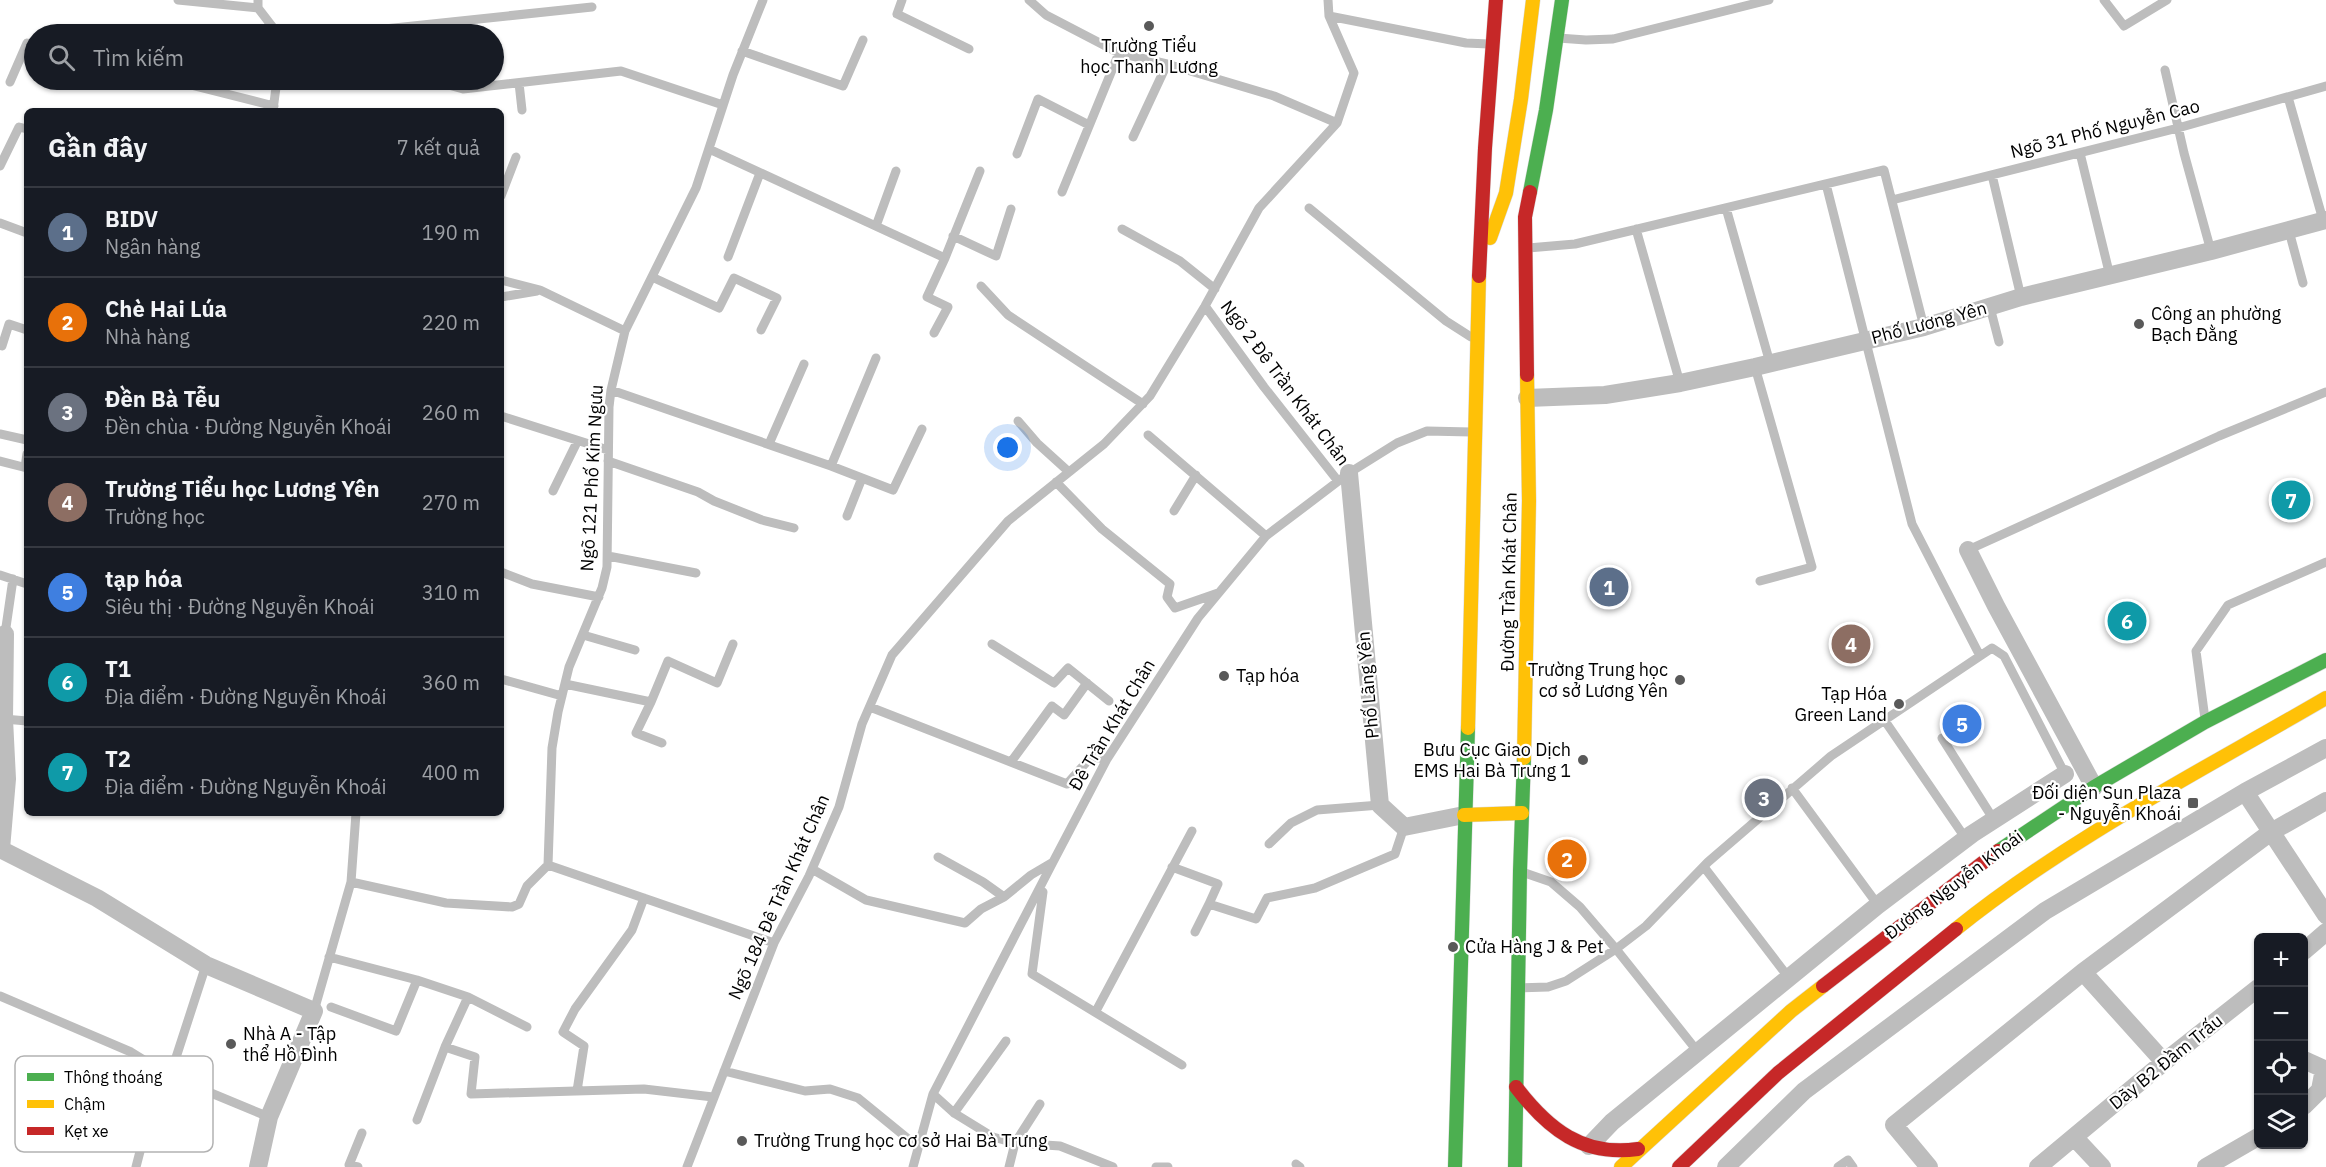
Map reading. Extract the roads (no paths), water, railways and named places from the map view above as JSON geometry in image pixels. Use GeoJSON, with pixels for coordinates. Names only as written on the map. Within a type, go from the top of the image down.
{"type":"FeatureCollection","features":[{"type":"Feature","properties":{"kind":"main road","name":"Đường Trần Khát Chân"},"geometry":{"type":"LineString","coordinates":[[1455,1167],[1476,432],[1476,340],[1491,44],[1496,0]]}},
{"type":"Feature","properties":{"kind":"main road"},"geometry":{"type":"LineString","coordinates":[[1481,265],[1506,193],[1521,99],[1533,0]]}},
{"type":"Feature","properties":{"kind":"main road","name":"Đường Trần Khát Chân"},"geometry":{"type":"LineString","coordinates":[[1515,1167],[1529,501],[1526,218],[1546,110],[1562,0]]}},
{"type":"Feature","properties":{"kind":"main road"},"geometry":{"type":"LineString","coordinates":[[1521,99],[1526,218]]}},
{"type":"Feature","properties":{"kind":"main road","name":"Đường Nguyễn Khoái"},"geometry":{"type":"LineString","coordinates":[[1621,1167],[1791,1011],[2001,848],[2094,787],[2205,722],[2326,660]]}},
{"type":"Feature","properties":{"kind":"main road","name":"Đường Nguyễn Khoái"},"geometry":{"type":"LineString","coordinates":[[1678,1167],[1778,1073],[1992,900],[2109,824],[2326,698]]}},
{"type":"Feature","properties":{"kind":"main road"},"geometry":{"type":"LineString","coordinates":[[1464,815],[1522,813]]}},
{"type":"Feature","properties":{"kind":"main road"},"geometry":{"type":"LineString","coordinates":[[1516,1087],[1549,1125],[1563,1134],[1589,1146],[1614,1151],[1638,1149]]}},
{"type":"Feature","properties":{"kind":"street","name":"Phố Lương Yên"},"geometry":{"type":"LineString","coordinates":[[1527,398],[1605,395],[1680,384],[1924,327],[2021,297],[2211,251],[2325,220]]}},
{"type":"Feature","properties":{"kind":"street","name":"Phố Lãng Yên"},"geometry":{"type":"LineString","coordinates":[[1344,477],[1380,805]]}},
{"type":"Feature","properties":{"kind":"street"},"geometry":{"type":"LineString","coordinates":[[1968,550],[2094,787]]}},
{"type":"Feature","properties":{"kind":"street"},"geometry":{"type":"LineString","coordinates":[[5,634],[4,718],[7,792],[1,849],[97,898],[206,965],[323,1009],[269,1117],[258,1167]]}},
{"type":"Feature","properties":{"kind":"street"},"geometry":{"type":"LineString","coordinates":[[1726,1167],[1804,1091],[2045,910],[2245,792],[2326,748]]}},
{"type":"Feature","properties":{"kind":"street","name":"Đường Nguyễn Khoái"},"geometry":{"type":"LineString","coordinates":[[1589,1146],[1612,1122],[1878,905],[1966,839],[2065,774]]}},
{"type":"Feature","properties":{"kind":"street"},"geometry":{"type":"LineString","coordinates":[[2245,792],[2326,915]]}},
{"type":"Feature","properties":{"kind":"street"},"geometry":{"type":"LineString","coordinates":[[1929,1167],[1894,1125],[2083,972],[2271,832],[2326,801]]}},
{"type":"Feature","properties":{"kind":"street"},"geometry":{"type":"LineString","coordinates":[[1380,805],[1404,827],[1464,815]]}},
{"type":"Feature","properties":{"kind":"street"},"geometry":{"type":"LineString","coordinates":[[2308,948],[2326,932]]}},
{"type":"Feature","properties":{"kind":"street"},"geometry":{"type":"LineString","coordinates":[[2083,972],[2164,1062]]}},
{"type":"Feature","properties":{"kind":"street","name":"Dãy B2 Đầm Trấu"},"geometry":{"type":"LineString","coordinates":[[2038,1167],[2164,1062],[2254,1000]]}},
{"type":"Feature","properties":{"kind":"street"},"geometry":{"type":"LineString","coordinates":[[2308,1062],[2325,1070],[2320,1090],[2308,1102]]}},
{"type":"Feature","properties":{"kind":"street"},"geometry":{"type":"LineString","coordinates":[[2074,1137],[2102,1167]]}},
{"type":"Feature","properties":{"kind":"street"},"geometry":{"type":"LineString","coordinates":[[2206,1167],[2254,1140]]}},
{"type":"Feature","properties":{"kind":"lane"},"geometry":{"type":"LineString","coordinates":[[178,0],[258,4],[271,24]]}},
{"type":"Feature","properties":{"kind":"lane","name":"Ngõ 121 Phố Kim Ngưu"},"geometry":{"type":"LineString","coordinates":[[548,865],[552,748],[562,696],[569,667],[599,597],[608,556],[610,390],[625,331],[696,188],[742,51],[763,0]]}},
{"type":"Feature","properties":{"kind":"lane"},"geometry":{"type":"LineString","coordinates":[[902,0],[897,14],[969,49]]}},
{"type":"Feature","properties":{"kind":"lane"},"geometry":{"type":"LineString","coordinates":[[1029,0],[1046,15],[1119,53],[1167,64],[1274,96],[1337,123],[1354,73],[1329,16],[1328,0]]}},
{"type":"Feature","properties":{"kind":"lane"},"geometry":{"type":"LineString","coordinates":[[2104,0],[2124,26],[2167,0]]}},
{"type":"Feature","properties":{"kind":"lane"},"geometry":{"type":"LineString","coordinates":[[1556,38],[1613,39],[1764,1]]}},
{"type":"Feature","properties":{"kind":"lane"},"geometry":{"type":"LineString","coordinates":[[431,24],[592,7]]}},
{"type":"Feature","properties":{"kind":"lane"},"geometry":{"type":"LineString","coordinates":[[1329,16],[1466,43],[1491,44]]}},
{"type":"Feature","properties":{"kind":"lane"},"geometry":{"type":"LineString","coordinates":[[742,51],[843,86],[863,40]]}},
{"type":"Feature","properties":{"kind":"lane"},"geometry":{"type":"LineString","coordinates":[[10,82],[24,50]]}},
{"type":"Feature","properties":{"kind":"lane"},"geometry":{"type":"LineString","coordinates":[[1062,192],[1119,53]]}},
{"type":"Feature","properties":{"kind":"lane"},"geometry":{"type":"LineString","coordinates":[[1133,137],[1167,64]]}},
{"type":"Feature","properties":{"kind":"lane"},"geometry":{"type":"LineString","coordinates":[[2165,70],[2211,251]]}},
{"type":"Feature","properties":{"kind":"lane"},"geometry":{"type":"LineString","coordinates":[[504,85],[621,71],[723,105]]}},
{"type":"Feature","properties":{"kind":"lane"},"geometry":{"type":"LineString","coordinates":[[519,83],[522,110]]}},
{"type":"Feature","properties":{"kind":"lane","name":"Ngõ 31 Phố Nguyễn Cao"},"geometry":{"type":"LineString","coordinates":[[1892,200],[2178,128],[2326,86]]}},
{"type":"Feature","properties":{"kind":"lane"},"geometry":{"type":"LineString","coordinates":[[206,90],[269,108]]}},
{"type":"Feature","properties":{"kind":"lane"},"geometry":{"type":"LineString","coordinates":[[273,108],[276,90]]}},
{"type":"Feature","properties":{"kind":"lane"},"geometry":{"type":"LineString","coordinates":[[2288,97],[2325,220]]}},
{"type":"Feature","properties":{"kind":"lane"},"geometry":{"type":"LineString","coordinates":[[1017,154],[1038,99],[1089,125]]}},
{"type":"Feature","properties":{"kind":"lane","name":"Ngõ 184 Đê Trần Khát Chân"},"geometry":{"type":"LineString","coordinates":[[687,1167],[774,943],[812,869],[839,807],[862,724],[892,655],[1008,521],[1104,444],[1150,396],[1215,289],[1258,208],[1337,123]]}},
{"type":"Feature","properties":{"kind":"lane"},"geometry":{"type":"LineString","coordinates":[[0,166],[19,126],[24,128]]}},
{"type":"Feature","properties":{"kind":"lane"},"geometry":{"type":"LineString","coordinates":[[709,149],[945,258]]}},
{"type":"Feature","properties":{"kind":"lane"},"geometry":{"type":"LineString","coordinates":[[2080,153],[2110,276]]}},
{"type":"Feature","properties":{"kind":"lane"},"geometry":{"type":"LineString","coordinates":[[504,188],[516,157]]}},
{"type":"Feature","properties":{"kind":"lane"},"geometry":{"type":"LineString","coordinates":[[1526,248],[1564,246],[1884,170],[1924,327]]}},
{"type":"Feature","properties":{"kind":"lane"},"geometry":{"type":"LineString","coordinates":[[876,226],[896,171]]}},
{"type":"Feature","properties":{"kind":"lane"},"geometry":{"type":"LineString","coordinates":[[934,333],[948,307],[927,297],[980,171]]}},
{"type":"Feature","properties":{"kind":"lane"},"geometry":{"type":"LineString","coordinates":[[728,257],[760,173]]}},
{"type":"Feature","properties":{"kind":"lane"},"geometry":{"type":"LineString","coordinates":[[1992,175],[2021,297]]}},
{"type":"Feature","properties":{"kind":"lane"},"geometry":{"type":"LineString","coordinates":[[1826,184],[1912,524],[1980,656]]}},
{"type":"Feature","properties":{"kind":"lane"},"geometry":{"type":"LineString","coordinates":[[1309,208],[1446,321],[1476,340]]}},
{"type":"Feature","properties":{"kind":"lane"},"geometry":{"type":"LineString","coordinates":[[1726,208],[1812,567],[1760,581]]}},
{"type":"Feature","properties":{"kind":"lane"},"geometry":{"type":"LineString","coordinates":[[953,236],[996,256],[1011,209]]}},
{"type":"Feature","properties":{"kind":"lane"},"geometry":{"type":"LineString","coordinates":[[0,223],[24,232]]}},
{"type":"Feature","properties":{"kind":"lane"},"geometry":{"type":"LineString","coordinates":[[1122,229],[1180,261],[1215,289]]}},
{"type":"Feature","properties":{"kind":"lane"},"geometry":{"type":"LineString","coordinates":[[1636,229],[1680,384]]}},
{"type":"Feature","properties":{"kind":"lane"},"geometry":{"type":"LineString","coordinates":[[2289,231],[2303,283]]}},
{"type":"Feature","properties":{"kind":"lane"},"geometry":{"type":"LineString","coordinates":[[652,277],[719,308],[734,278],[777,298],[761,330]]}},
{"type":"Feature","properties":{"kind":"lane"},"geometry":{"type":"LineString","coordinates":[[504,281],[540,290],[625,331]]}},
{"type":"Feature","properties":{"kind":"lane"},"geometry":{"type":"LineString","coordinates":[[981,286],[1008,315],[1143,404]]}},
{"type":"Feature","properties":{"kind":"lane"},"geometry":{"type":"LineString","coordinates":[[504,296],[540,290]]}},
{"type":"Feature","properties":{"kind":"lane","name":"Ngõ 2 Đê Trần Khát Chân"},"geometry":{"type":"LineString","coordinates":[[1205,306],[1264,387],[1344,477]]}},
{"type":"Feature","properties":{"kind":"lane"},"geometry":{"type":"LineString","coordinates":[[1990,307],[1999,342]]}},
{"type":"Feature","properties":{"kind":"lane"},"geometry":{"type":"LineString","coordinates":[[0,345],[2,346],[9,324],[24,329]]}},
{"type":"Feature","properties":{"kind":"lane"},"geometry":{"type":"LineString","coordinates":[[831,466],[876,358]]}},
{"type":"Feature","properties":{"kind":"lane"},"geometry":{"type":"LineString","coordinates":[[769,444],[804,364]]}},
{"type":"Feature","properties":{"kind":"lane"},"geometry":{"type":"LineString","coordinates":[[610,390],[769,444],[893,490],[922,429]]}},
{"type":"Feature","properties":{"kind":"lane"},"geometry":{"type":"LineString","coordinates":[[1968,550],[2219,436],[2326,392]]}},
{"type":"Feature","properties":{"kind":"lane"},"geometry":{"type":"LineString","coordinates":[[504,417],[608,450]]}},
{"type":"Feature","properties":{"kind":"lane"},"geometry":{"type":"LineString","coordinates":[[1018,421],[1037,443],[1069,472]]}},
{"type":"Feature","properties":{"kind":"lane","name":"Đê Trần Khát Chân"},"geometry":{"type":"LineString","coordinates":[[913,1167],[933,1094],[1053,862],[1107,759],[1198,618],[1266,536],[1344,477],[1397,443],[1427,431],[1476,432]]}},
{"type":"Feature","properties":{"kind":"lane"},"geometry":{"type":"LineString","coordinates":[[0,434],[24,439]]}},
{"type":"Feature","properties":{"kind":"lane"},"geometry":{"type":"LineString","coordinates":[[1149,435],[1266,536]]}},
{"type":"Feature","properties":{"kind":"lane"},"geometry":{"type":"LineString","coordinates":[[553,492],[577,442]]}},
{"type":"Feature","properties":{"kind":"lane"},"geometry":{"type":"LineString","coordinates":[[0,460],[24,466]]}},
{"type":"Feature","properties":{"kind":"lane"},"geometry":{"type":"LineString","coordinates":[[608,461],[698,492],[714,501],[762,520],[794,528]]}},
{"type":"Feature","properties":{"kind":"lane"},"geometry":{"type":"LineString","coordinates":[[1174,511],[1196,475]]}},
{"type":"Feature","properties":{"kind":"lane"},"geometry":{"type":"LineString","coordinates":[[847,516],[862,478]]}},
{"type":"Feature","properties":{"kind":"lane"},"geometry":{"type":"LineString","coordinates":[[1056,482],[1102,529],[1170,584],[1167,597],[1175,608],[1219,592]]}},
{"type":"Feature","properties":{"kind":"lane"},"geometry":{"type":"LineString","coordinates":[[608,556],[696,573]]}},
{"type":"Feature","properties":{"kind":"lane"},"geometry":{"type":"LineString","coordinates":[[2205,722],[2196,651],[2228,605],[2326,562]]}},
{"type":"Feature","properties":{"kind":"lane"},"geometry":{"type":"LineString","coordinates":[[504,573],[532,584],[599,597]]}},
{"type":"Feature","properties":{"kind":"lane"},"geometry":{"type":"LineString","coordinates":[[0,575],[24,583]]}},
{"type":"Feature","properties":{"kind":"lane"},"geometry":{"type":"LineString","coordinates":[[5,634],[13,579]]}},
{"type":"Feature","properties":{"kind":"lane"},"geometry":{"type":"LineString","coordinates":[[584,635],[635,650]]}},
{"type":"Feature","properties":{"kind":"lane"},"geometry":{"type":"LineString","coordinates":[[662,743],[636,733],[668,661],[717,683],[734,644]]}},
{"type":"Feature","properties":{"kind":"lane"},"geometry":{"type":"LineString","coordinates":[[992,644],[1054,683],[1068,668],[1109,701]]}},
{"type":"Feature","properties":{"kind":"lane"},"geometry":{"type":"LineString","coordinates":[[1518,988],[1548,987],[1566,981],[1616,949],[1646,927],[1704,867],[1831,756],[1992,648],[2004,656],[2065,774]]}},
{"type":"Feature","properties":{"kind":"lane"},"geometry":{"type":"LineString","coordinates":[[504,680],[562,696]]}},
{"type":"Feature","properties":{"kind":"lane"},"geometry":{"type":"LineString","coordinates":[[1011,762],[1052,705],[1064,715],[1087,683]]}},
{"type":"Feature","properties":{"kind":"lane"},"geometry":{"type":"LineString","coordinates":[[565,684],[651,702]]}},
{"type":"Feature","properties":{"kind":"lane"},"geometry":{"type":"LineString","coordinates":[[870,707],[1067,784],[1091,757],[1107,759]]}},
{"type":"Feature","properties":{"kind":"lane"},"geometry":{"type":"LineString","coordinates":[[4,718],[24,721]]}},
{"type":"Feature","properties":{"kind":"lane"},"geometry":{"type":"LineString","coordinates":[[1885,720],[1966,839]]}},
{"type":"Feature","properties":{"kind":"lane"},"geometry":{"type":"LineString","coordinates":[[1942,738],[1994,820]]}},
{"type":"Feature","properties":{"kind":"lane"},"geometry":{"type":"LineString","coordinates":[[1792,788],[1878,905]]}},
{"type":"Feature","properties":{"kind":"lane"},"geometry":{"type":"LineString","coordinates":[[1269,844],[1291,823],[1317,810],[1380,805]]}},
{"type":"Feature","properties":{"kind":"lane"},"geometry":{"type":"LineString","coordinates":[[356,816],[351,882],[329,957],[323,1009],[396,1032],[417,980]]}},
{"type":"Feature","properties":{"kind":"lane"},"geometry":{"type":"LineString","coordinates":[[1209,904],[1256,919],[1268,898],[1316,888],[1395,854],[1404,827]]}},
{"type":"Feature","properties":{"kind":"lane"},"geometry":{"type":"LineString","coordinates":[[1096,1011],[1192,831]]}},
{"type":"Feature","properties":{"kind":"lane"},"geometry":{"type":"LineString","coordinates":[[938,857],[983,882],[1004,897]]}},
{"type":"Feature","properties":{"kind":"lane"},"geometry":{"type":"LineString","coordinates":[[812,869],[866,900],[965,923],[981,909],[1004,897],[1031,875],[1053,862]]}},
{"type":"Feature","properties":{"kind":"lane"},"geometry":{"type":"LineString","coordinates":[[351,882],[446,903],[512,907],[519,904],[527,886],[548,865],[774,943]]}},
{"type":"Feature","properties":{"kind":"lane"},"geometry":{"type":"LineString","coordinates":[[1172,867],[1218,884],[1195,932]]}},
{"type":"Feature","properties":{"kind":"lane"},"geometry":{"type":"LineString","coordinates":[[1704,867],[1789,978]]}},
{"type":"Feature","properties":{"kind":"lane"},"geometry":{"type":"LineString","coordinates":[[1520,871],[1551,882],[1580,907],[1698,1052]]}},
{"type":"Feature","properties":{"kind":"lane"},"geometry":{"type":"LineString","coordinates":[[1044,883],[1032,974],[1182,1065]]}},
{"type":"Feature","properties":{"kind":"lane"},"geometry":{"type":"LineString","coordinates":[[578,1091],[584,1046],[563,1032],[575,1009],[632,930],[644,898]]}},
{"type":"Feature","properties":{"kind":"lane"},"geometry":{"type":"LineString","coordinates":[[329,957],[417,980],[468,997],[526,1027]]}},
{"type":"Feature","properties":{"kind":"lane"},"geometry":{"type":"LineString","coordinates":[[176,1056],[206,965]]}},
{"type":"Feature","properties":{"kind":"lane"},"geometry":{"type":"LineString","coordinates":[[0,996],[138,1056]]}},
{"type":"Feature","properties":{"kind":"lane"},"geometry":{"type":"LineString","coordinates":[[417,1120],[445,1047],[468,997]]}},
{"type":"Feature","properties":{"kind":"lane"},"geometry":{"type":"LineString","coordinates":[[954,1113],[1006,1041]]}},
{"type":"Feature","properties":{"kind":"lane"},"geometry":{"type":"LineString","coordinates":[[445,1047],[475,1057],[471,1094],[644,1089],[713,1097]]}},
{"type":"Feature","properties":{"kind":"lane"},"geometry":{"type":"LineString","coordinates":[[724,1071],[805,1091],[830,1089],[858,1098],[918,1147]]}},
{"type":"Feature","properties":{"kind":"lane"},"geometry":{"type":"LineString","coordinates":[[213,1094],[269,1117]]}},
{"type":"Feature","properties":{"kind":"lane"},"geometry":{"type":"LineString","coordinates":[[933,1094],[954,1113],[993,1137],[1015,1143],[1060,1146],[1113,1167]]}},
{"type":"Feature","properties":{"kind":"lane"},"geometry":{"type":"LineString","coordinates":[[1009,1167],[1015,1143],[1040,1104]]}},
{"type":"Feature","properties":{"kind":"lane"},"geometry":{"type":"LineString","coordinates":[[358,1167],[350,1165],[362,1133]]}},
{"type":"Feature","properties":{"kind":"lane"},"geometry":{"type":"LineString","coordinates":[[136,1167],[140,1152]]}},
{"type":"Feature","properties":{"kind":"lane"},"geometry":{"type":"LineString","coordinates":[[1838,1167],[1848,1160],[1853,1167]]}},
{"type":"Feature","properties":{"kind":"lane"},"geometry":{"type":"LineString","coordinates":[[1156,1167],[1168,1167]]}},
{"type":"Feature","properties":{"kind":"place","name":"Trường Tiểu học Thanh Lương"},"geometry":{"type":"Point","coordinates":[1149,26]}},
{"type":"Feature","properties":{"kind":"place","name":"Công an phường Bạch Đằng"},"geometry":{"type":"Point","coordinates":[2139,324]}},
{"type":"Feature","properties":{"kind":"place","name":"T2"},"geometry":{"type":"Point","coordinates":[2291,500]}},
{"type":"Feature","properties":{"kind":"place","name":"BIDV"},"geometry":{"type":"Point","coordinates":[1609,587]}},
{"type":"Feature","properties":{"kind":"place","name":"T1"},"geometry":{"type":"Point","coordinates":[2127,621]}},
{"type":"Feature","properties":{"kind":"place","name":"Trường Tiểu học Lương Yên"},"geometry":{"type":"Point","coordinates":[1851,644]}},
{"type":"Feature","properties":{"kind":"place","name":"Tạp hóa"},"geometry":{"type":"Point","coordinates":[1224,676]}},
{"type":"Feature","properties":{"kind":"place","name":"Trường Trung học cơ sở Lương Yên"},"geometry":{"type":"Point","coordinates":[1680,680]}},
{"type":"Feature","properties":{"kind":"place","name":"Tạp Hóa Green Land"},"geometry":{"type":"Point","coordinates":[1899,704]}},
{"type":"Feature","properties":{"kind":"place","name":"tạp hóa"},"geometry":{"type":"Point","coordinates":[1962,724]}},
{"type":"Feature","properties":{"kind":"place","name":"Bưu Cục Giao Dịch EMS Hai Bà Trưng 1"},"geometry":{"type":"Point","coordinates":[1583,760]}},
{"type":"Feature","properties":{"kind":"place","name":"Đền Bà Tễu"},"geometry":{"type":"Point","coordinates":[1764,798]}},
{"type":"Feature","properties":{"kind":"place","name":"Đối diện Sun Plaza - Nguyễn Khoái"},"geometry":{"type":"Point","coordinates":[2193,803]}},
{"type":"Feature","properties":{"kind":"place","name":"Chè Hai Lúa"},"geometry":{"type":"Point","coordinates":[1567,859]}},
{"type":"Feature","properties":{"kind":"place","name":"Cửa Hàng J & Pet"},"geometry":{"type":"Point","coordinates":[1453,947]}},
{"type":"Feature","properties":{"kind":"place","name":"Nhà A - Tập thể Hồ Đình"},"geometry":{"type":"Point","coordinates":[231,1044]}},
{"type":"Feature","properties":{"kind":"place","name":"Trường Trung học cơ sở Hai Bà Trưng"},"geometry":{"type":"Point","coordinates":[742,1141]}}]}
